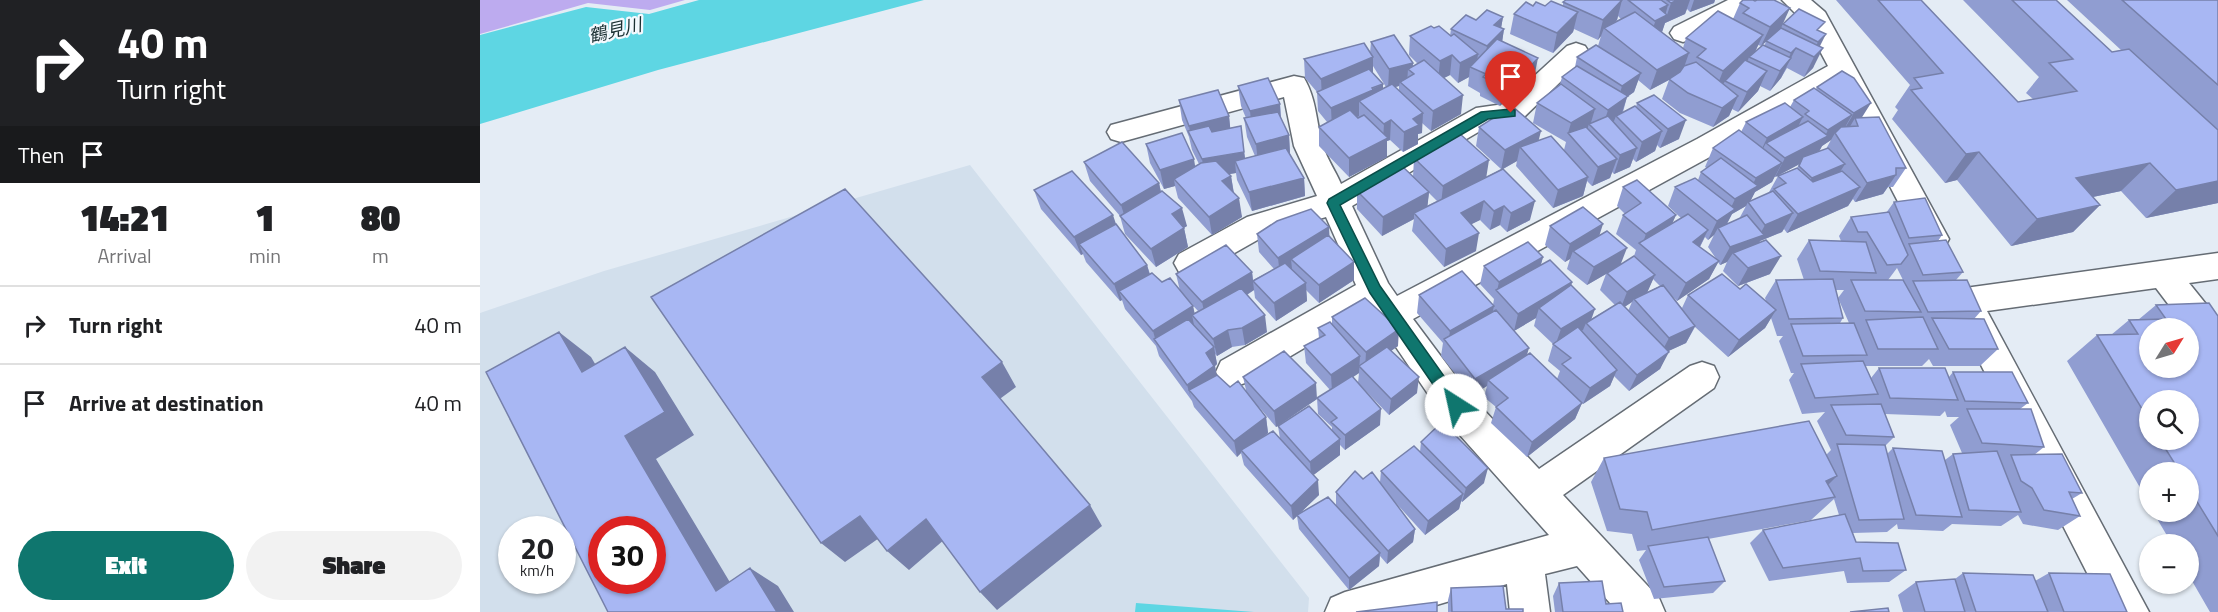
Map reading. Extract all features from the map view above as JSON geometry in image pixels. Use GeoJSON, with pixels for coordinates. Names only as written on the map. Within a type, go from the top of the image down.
{"type":"FeatureCollection","features":[{"type":"Feature","properties":{"kind":"street"},"geometry":{"type":"LineString","coordinates":[[1683,33],[1749,0]]}},
{"type":"Feature","properties":{"kind":"street"},"geometry":{"type":"LineString","coordinates":[[1795,0],[1816,18],[2129,612]]}},
{"type":"Feature","properties":{"kind":"street"},"geometry":{"type":"LineString","coordinates":[[1190,263],[1258,225],[1333,203],[1476,107],[1511,113],[1576,52]]}},
{"type":"Feature","properties":{"kind":"street"},"geometry":{"type":"LineString","coordinates":[[1233,372],[1707,146],[1843,69]]}},
{"type":"Feature","properties":{"kind":"street"},"geometry":{"type":"LineString","coordinates":[[1121,132],[1294,85],[1303,110],[1309,146],[1333,203],[1383,302],[1456,405],[1645,612]]}},
{"type":"Feature","properties":{"kind":"street"},"geometry":{"type":"LineString","coordinates":[[1682,128],[1707,146]]}},
{"type":"Feature","properties":{"kind":"street"},"geometry":{"type":"LineString","coordinates":[[1954,280],[2163,273],[2218,266]]}},
{"type":"Feature","properties":{"kind":"street"},"geometry":{"type":"LineString","coordinates":[[2163,273],[2218,344]]}},
{"type":"Feature","properties":{"kind":"street"},"geometry":{"type":"LineString","coordinates":[[1536,492],[1702,377]]}},
{"type":"Feature","properties":{"kind":"street"},"geometry":{"type":"LineString","coordinates":[[1345,612],[1524,560],[1584,546]]}},
{"type":"Feature","properties":{"kind":"street"},"geometry":{"type":"LineString","coordinates":[[1524,560],[1530,612]]}},
{"type":"Feature","properties":{"kind":"shaded area"},"geometry":{"type":"Polygon","coordinates":[[[480,0],[685,0],[650,10],[588,3],[480,34],[480,0]]]}},
{"type":"Feature","properties":{"kind":"shaded area"},"geometry":{"type":"Polygon","coordinates":[[[970,165],[1309,598],[1308,612],[480,612],[480,313],[604,271],[970,165]]]}},
{"type":"Feature","properties":{"kind":"water","name":"鶴見川"},"geometry":{"type":"Polygon","coordinates":[[[699,0],[924,0],[658,70],[480,124],[480,35],[586,7],[649,14],[699,0]]]}},
{"type":"Feature","properties":{"kind":"water"},"geometry":{"type":"Polygon","coordinates":[[[1136,603],[1254,612],[1135,612],[1136,603]]]}},
{"type":"Feature","properties":{"kind":"building"},"geometry":{"type":"Polygon","coordinates":[[[1566,0],[1622,0],[1603,20],[1563,2],[1566,0]]]}},
{"type":"Feature","properties":{"kind":"building"},"geometry":{"type":"Polygon","coordinates":[[[1628,0],[1661,0],[1668,5],[1660,9],[1667,15],[1655,21],[1628,0]]]}},
{"type":"Feature","properties":{"kind":"building"},"geometry":{"type":"Polygon","coordinates":[[[1743,0],[1774,0],[1790,8],[1770,27],[1743,13],[1749,8],[1740,3],[1743,0]]]}},
{"type":"Feature","properties":{"kind":"building"},"geometry":{"type":"Polygon","coordinates":[[[1878,0],[1921,0],[2018,102],[2077,91],[2049,63],[2073,59],[2012,0],[2056,0],[2112,52],[2129,49],[2218,130],[2218,181],[2176,190],[2150,163],[2076,178],[2100,205],[2037,219],[1979,152],[1966,154],[1911,90],[1922,88],[1914,78],[1943,73],[1878,0]]]}},
{"type":"Feature","properties":{"kind":"building"},"geometry":{"type":"Polygon","coordinates":[[[2122,0],[2218,0],[2218,85],[2122,0]]]}},
{"type":"Feature","properties":{"kind":"building"},"geometry":{"type":"Polygon","coordinates":[[[1551,1],[1578,12],[1557,33],[1514,14],[1526,2],[1533,6],[1536,2],[1545,6],[1551,1]]]}},
{"type":"Feature","properties":{"kind":"building"},"geometry":{"type":"Polygon","coordinates":[[[1799,9],[1825,22],[1817,30],[1826,34],[1818,42],[1783,24],[1799,9]]]}},
{"type":"Feature","properties":{"kind":"building"},"geometry":{"type":"Polygon","coordinates":[[[1487,10],[1503,17],[1494,25],[1504,29],[1487,46],[1451,29],[1466,15],[1476,20],[1487,10]]]}},
{"type":"Feature","properties":{"kind":"building"},"geometry":{"type":"Polygon","coordinates":[[[1718,11],[1763,35],[1723,71],[1697,57],[1706,49],[1686,38],[1718,11]]]}},
{"type":"Feature","properties":{"kind":"building"},"geometry":{"type":"Polygon","coordinates":[[[1635,12],[1689,53],[1657,70],[1604,28],[1635,12]]]}},
{"type":"Feature","properties":{"kind":"building"},"geometry":{"type":"Polygon","coordinates":[[[1431,26],[1434,28],[1439,26],[1451,36],[1454,34],[1478,54],[1460,63],[1452,55],[1440,61],[1410,36],[1431,26]]]}},
{"type":"Feature","properties":{"kind":"building"},"geometry":{"type":"Polygon","coordinates":[[[1781,28],[1823,48],[1814,57],[1796,48],[1791,53],[1766,41],[1781,28]]]}},
{"type":"Feature","properties":{"kind":"building"},"geometry":{"type":"Polygon","coordinates":[[[1394,35],[1413,63],[1389,69],[1371,42],[1394,35]]]}},
{"type":"Feature","properties":{"kind":"building"},"geometry":{"type":"Polygon","coordinates":[[[1497,39],[1538,58],[1524,73],[1518,71],[1504,87],[1483,77],[1486,74],[1470,67],[1497,39]]]}},
{"type":"Feature","properties":{"kind":"building"},"geometry":{"type":"Polygon","coordinates":[[[1364,43],[1373,57],[1321,79],[1304,59],[1364,43]]]}},
{"type":"Feature","properties":{"kind":"building"},"geometry":{"type":"Polygon","coordinates":[[[1596,45],[1641,73],[1622,86],[1577,57],[1596,45]]]}},
{"type":"Feature","properties":{"kind":"building"},"geometry":{"type":"Polygon","coordinates":[[[1763,45],[1791,58],[1780,71],[1749,57],[1763,45]]]}},
{"type":"Feature","properties":{"kind":"building"},"geometry":{"type":"Polygon","coordinates":[[[1424,60],[1463,95],[1433,111],[1400,82],[1414,74],[1408,69],[1424,60]]]}},
{"type":"Feature","properties":{"kind":"building"},"geometry":{"type":"Polygon","coordinates":[[[1745,60],[1767,71],[1747,92],[1725,81],[1745,60]]]}},
{"type":"Feature","properties":{"kind":"building"},"geometry":{"type":"Polygon","coordinates":[[[1696,62],[1738,96],[1722,108],[1688,93],[1669,79],[1680,72],[1684,66],[1696,62]]]}},
{"type":"Feature","properties":{"kind":"building"},"geometry":{"type":"Polygon","coordinates":[[[1577,66],[1628,96],[1608,110],[1562,77],[1577,66]]]}},
{"type":"Feature","properties":{"kind":"building"},"geometry":{"type":"Polygon","coordinates":[[[1369,69],[1383,84],[1372,88],[1373,90],[1331,108],[1317,92],[1369,69]]]}},
{"type":"Feature","properties":{"kind":"building"},"geometry":{"type":"Polygon","coordinates":[[[1842,71],[1854,78],[1871,103],[1854,113],[1817,87],[1842,71]]]}},
{"type":"Feature","properties":{"kind":"building"},"geometry":{"type":"Polygon","coordinates":[[[1268,78],[1280,104],[1250,111],[1238,86],[1268,78]]]}},
{"type":"Feature","properties":{"kind":"building"},"geometry":{"type":"Polygon","coordinates":[[[1392,84],[1423,113],[1413,119],[1419,125],[1404,132],[1391,120],[1384,124],[1359,101],[1392,84]]]}},
{"type":"Feature","properties":{"kind":"building"},"geometry":{"type":"Polygon","coordinates":[[[1561,84],[1595,109],[1571,123],[1537,103],[1561,84]]]}},
{"type":"Feature","properties":{"kind":"building"},"geometry":{"type":"Polygon","coordinates":[[[1814,88],[1852,115],[1828,130],[1805,114],[1809,111],[1794,100],[1814,88]]]}},
{"type":"Feature","properties":{"kind":"building"},"geometry":{"type":"Polygon","coordinates":[[[1218,90],[1229,116],[1189,126],[1179,100],[1218,90]]]}},
{"type":"Feature","properties":{"kind":"building"},"geometry":{"type":"Polygon","coordinates":[[[1654,95],[1686,120],[1668,129],[1637,103],[1654,95]]]}},
{"type":"Feature","properties":{"kind":"building"},"geometry":{"type":"Polygon","coordinates":[[[1785,103],[1803,117],[1767,138],[1746,122],[1785,103]]]}},
{"type":"Feature","properties":{"kind":"building"},"geometry":{"type":"Polygon","coordinates":[[[1512,106],[1541,131],[1505,150],[1479,127],[1512,106]]]}},
{"type":"Feature","properties":{"kind":"building"},"geometry":{"type":"Polygon","coordinates":[[[1635,106],[1662,131],[1642,142],[1616,116],[1635,106]]]}},
{"type":"Feature","properties":{"kind":"building"},"geometry":{"type":"Polygon","coordinates":[[[1350,110],[1358,118],[1364,115],[1388,138],[1349,158],[1319,127],[1350,110]]]}},
{"type":"Feature","properties":{"kind":"building"},"geometry":{"type":"Polygon","coordinates":[[[1278,112],[1289,135],[1256,144],[1244,118],[1278,112]]]}},
{"type":"Feature","properties":{"kind":"building"},"geometry":{"type":"Polygon","coordinates":[[[1608,116],[1637,148],[1620,155],[1589,124],[1608,116]]]}},
{"type":"Feature","properties":{"kind":"building"},"geometry":{"type":"Polygon","coordinates":[[[1879,117],[1906,168],[1896,168],[1896,175],[1867,183],[1835,133],[1841,127],[1858,126],[1855,118],[1879,117]]]}},
{"type":"Feature","properties":{"kind":"building"},"geometry":{"type":"Polygon","coordinates":[[[1808,121],[1828,136],[1785,158],[1766,143],[1808,121]]]}},
{"type":"Feature","properties":{"kind":"building"},"geometry":{"type":"Polygon","coordinates":[[[1209,126],[1212,132],[1241,126],[1244,152],[1202,159],[1188,131],[1209,126]]]}},
{"type":"Feature","properties":{"kind":"building"},"geometry":{"type":"Polygon","coordinates":[[[1586,127],[1617,159],[1598,167],[1568,133],[1586,127]]]}},
{"type":"Feature","properties":{"kind":"building"},"geometry":{"type":"Polygon","coordinates":[[[1739,130],[1782,163],[1756,178],[1713,148],[1739,130]]]}},
{"type":"Feature","properties":{"kind":"building"},"geometry":{"type":"Polygon","coordinates":[[[1182,133],[1194,159],[1160,170],[1146,144],[1182,133]]]}},
{"type":"Feature","properties":{"kind":"building"},"geometry":{"type":"Polygon","coordinates":[[[1459,133],[1489,160],[1443,186],[1414,158],[1459,133]]]}},
{"type":"Feature","properties":{"kind":"building"},"geometry":{"type":"Polygon","coordinates":[[[1551,136],[1588,177],[1558,190],[1520,147],[1551,136]]]}},
{"type":"Feature","properties":{"kind":"building"},"geometry":{"type":"Polygon","coordinates":[[[1122,142],[1159,183],[1121,205],[1084,162],[1122,142]]]}},
{"type":"Feature","properties":{"kind":"building"},"geometry":{"type":"Polygon","coordinates":[[[1286,148],[1304,178],[1249,192],[1235,161],[1286,148]]]}},
{"type":"Feature","properties":{"kind":"building"},"geometry":{"type":"Polygon","coordinates":[[[1828,148],[1845,164],[1812,178],[1799,166],[1803,157],[1828,148]]]}},
{"type":"Feature","properties":{"kind":"building"},"geometry":{"type":"Polygon","coordinates":[[[1721,158],[1758,186],[1735,199],[1701,172],[1721,158]]]}},
{"type":"Feature","properties":{"kind":"building"},"geometry":{"type":"Polygon","coordinates":[[[1216,161],[1231,176],[1222,181],[1239,198],[1209,217],[1174,179],[1201,163],[1216,161]]]}},
{"type":"Feature","properties":{"kind":"building"},"geometry":{"type":"Polygon","coordinates":[[[1402,166],[1429,192],[1383,217],[1357,191],[1402,166]]]}},
{"type":"Feature","properties":{"kind":"building"},"geometry":{"type":"Polygon","coordinates":[[[1797,168],[1813,182],[1842,171],[1860,187],[1798,214],[1774,189],[1786,183],[1778,176],[1797,168]]]}},
{"type":"Feature","properties":{"kind":"building"},"geometry":{"type":"Polygon","coordinates":[[[1503,169],[1535,201],[1511,213],[1504,206],[1494,211],[1484,201],[1461,213],[1479,233],[1446,249],[1414,213],[1503,169]]]}},
{"type":"Feature","properties":{"kind":"building"},"geometry":{"type":"Polygon","coordinates":[[[1072,171],[1113,215],[1074,237],[1034,190],[1072,171]]]}},
{"type":"Feature","properties":{"kind":"building"},"geometry":{"type":"Polygon","coordinates":[[[1695,178],[1735,209],[1717,221],[1675,187],[1695,178]]]}},
{"type":"Feature","properties":{"kind":"building"},"geometry":{"type":"Polygon","coordinates":[[[1637,180],[1676,215],[1646,234],[1623,215],[1641,203],[1623,187],[1637,180]]]}},
{"type":"Feature","properties":{"kind":"building"},"geometry":{"type":"Polygon","coordinates":[[[845,189],[1002,362],[982,377],[1090,505],[980,592],[926,519],[887,551],[860,516],[821,543],[651,297],[845,189]]]}},
{"type":"Feature","properties":{"kind":"building"},"geometry":{"type":"Polygon","coordinates":[[[1162,191],[1182,208],[1172,214],[1184,228],[1151,249],[1120,216],[1162,191]]]}},
{"type":"Feature","properties":{"kind":"building"},"geometry":{"type":"Polygon","coordinates":[[[1773,191],[1793,213],[1765,225],[1748,202],[1773,191]]]}},
{"type":"Feature","properties":{"kind":"building"},"geometry":{"type":"Polygon","coordinates":[[[1925,198],[1942,235],[1909,238],[1894,202],[1925,198]]]}},
{"type":"Feature","properties":{"kind":"building"},"geometry":{"type":"Polygon","coordinates":[[[1583,207],[1603,224],[1570,244],[1550,226],[1583,207]]]}},
{"type":"Feature","properties":{"kind":"building"},"geometry":{"type":"Polygon","coordinates":[[[1311,209],[1329,227],[1278,258],[1257,234],[1277,221],[1311,209]]]}},
{"type":"Feature","properties":{"kind":"building"},"geometry":{"type":"Polygon","coordinates":[[[1889,212],[1908,255],[1901,264],[1887,265],[1867,232],[1858,232],[1851,217],[1889,212]]]}},
{"type":"Feature","properties":{"kind":"building"},"geometry":{"type":"Polygon","coordinates":[[[1688,214],[1708,230],[1693,242],[1719,261],[1686,283],[1639,243],[1688,214]]]}},
{"type":"Feature","properties":{"kind":"building"},"geometry":{"type":"Polygon","coordinates":[[[1747,215],[1764,235],[1730,247],[1718,228],[1747,215]]]}},
{"type":"Feature","properties":{"kind":"building"},"geometry":{"type":"Polygon","coordinates":[[[1116,224],[1147,265],[1114,284],[1079,244],[1116,224]]]}},
{"type":"Feature","properties":{"kind":"building"},"geometry":{"type":"Polygon","coordinates":[[[1607,231],[1627,248],[1594,267],[1573,251],[1607,231]]]}},
{"type":"Feature","properties":{"kind":"building"},"geometry":{"type":"Polygon","coordinates":[[[1328,235],[1354,262],[1319,285],[1291,259],[1328,235]]]}},
{"type":"Feature","properties":{"kind":"building"},"geometry":{"type":"Polygon","coordinates":[[[1766,240],[1781,256],[1748,268],[1733,253],[1766,240]]]}},
{"type":"Feature","properties":{"kind":"building"},"geometry":{"type":"Polygon","coordinates":[[[1809,240],[1866,242],[1876,273],[1820,271],[1809,240]]]}},
{"type":"Feature","properties":{"kind":"building"},"geometry":{"type":"Polygon","coordinates":[[[1946,240],[1963,272],[1923,275],[1909,244],[1946,240]]]}},
{"type":"Feature","properties":{"kind":"building"},"geometry":{"type":"Polygon","coordinates":[[[1528,242],[1543,257],[1499,282],[1484,266],[1528,242]]]}},
{"type":"Feature","properties":{"kind":"building"},"geometry":{"type":"Polygon","coordinates":[[[1226,245],[1252,272],[1202,302],[1176,274],[1226,245]]]}},
{"type":"Feature","properties":{"kind":"building"},"geometry":{"type":"Polygon","coordinates":[[[1634,256],[1655,275],[1627,292],[1607,273],[1634,256]]]}},
{"type":"Feature","properties":{"kind":"building"},"geometry":{"type":"Polygon","coordinates":[[[1550,260],[1572,282],[1518,314],[1496,290],[1550,260]]]}},
{"type":"Feature","properties":{"kind":"building"},"geometry":{"type":"Polygon","coordinates":[[[1285,263],[1306,283],[1274,303],[1253,281],[1285,263]]]}},
{"type":"Feature","properties":{"kind":"building"},"geometry":{"type":"Polygon","coordinates":[[[1462,271],[1494,306],[1450,331],[1419,295],[1462,271]]]}},
{"type":"Feature","properties":{"kind":"building"},"geometry":{"type":"Polygon","coordinates":[[[1152,273],[1162,282],[1170,278],[1193,306],[1153,331],[1119,291],[1152,273]]]}},
{"type":"Feature","properties":{"kind":"building"},"geometry":{"type":"Polygon","coordinates":[[[1722,274],[1740,289],[1746,284],[1776,310],[1739,340],[1688,295],[1722,274]]]}},
{"type":"Feature","properties":{"kind":"building"},"geometry":{"type":"Polygon","coordinates":[[[1833,279],[1843,318],[1789,319],[1776,280],[1833,279]]]}},
{"type":"Feature","properties":{"kind":"building"},"geometry":{"type":"Polygon","coordinates":[[[1851,280],[1903,280],[1921,312],[1865,311],[1851,280]]]}},
{"type":"Feature","properties":{"kind":"building"},"geometry":{"type":"Polygon","coordinates":[[[1967,280],[1981,311],[1928,312],[1913,281],[1967,280]]]}},
{"type":"Feature","properties":{"kind":"building"},"geometry":{"type":"Polygon","coordinates":[[[1571,285],[1595,309],[1561,329],[1539,308],[1571,285]]]}},
{"type":"Feature","properties":{"kind":"building"},"geometry":{"type":"Polygon","coordinates":[[[1663,285],[1695,326],[1669,338],[1634,299],[1663,285]]]}},
{"type":"Feature","properties":{"kind":"building"},"geometry":{"type":"Polygon","coordinates":[[[1241,288],[1265,315],[1242,328],[1228,330],[1213,339],[1192,315],[1241,288]]]}},
{"type":"Feature","properties":{"kind":"building"},"geometry":{"type":"Polygon","coordinates":[[[1365,298],[1399,329],[1366,352],[1332,317],[1365,298]]]}},
{"type":"Feature","properties":{"kind":"building"},"geometry":{"type":"Polygon","coordinates":[[[1620,302],[1669,352],[1637,375],[1586,323],[1620,302]]]}},
{"type":"Feature","properties":{"kind":"building"},"geometry":{"type":"Polygon","coordinates":[[[2209,303],[2218,316],[2218,536],[2199,505],[2199,462],[2174,462],[2166,450],[2199,450],[2199,390],[2139,390],[2139,404],[2097,335],[2138,334],[2129,320],[2139,320],[2139,378],[2199,378],[2199,318],[2165,318],[2156,305],[2209,303]]]}},
{"type":"Feature","properties":{"kind":"building"},"geometry":{"type":"Polygon","coordinates":[[[1496,310],[1529,348],[1475,379],[1444,339],[1496,310]]]}},
{"type":"Feature","properties":{"kind":"building"},"geometry":{"type":"Polygon","coordinates":[[[1923,317],[1938,349],[1878,349],[1866,320],[1923,317]]]}},
{"type":"Feature","properties":{"kind":"building"},"geometry":{"type":"Polygon","coordinates":[[[1932,318],[1984,319],[1998,349],[1949,349],[1932,318]]]}},
{"type":"Feature","properties":{"kind":"building"},"geometry":{"type":"Polygon","coordinates":[[[1188,319],[1214,347],[1206,353],[1214,366],[1187,385],[1154,339],[1188,319]]]}},
{"type":"Feature","properties":{"kind":"building"},"geometry":{"type":"Polygon","coordinates":[[[1330,322],[1360,356],[1331,375],[1304,346],[1325,335],[1318,328],[1330,322]]]}},
{"type":"Feature","properties":{"kind":"building"},"geometry":{"type":"Polygon","coordinates":[[[1854,323],[1867,355],[1803,356],[1791,324],[1854,323]]]}},
{"type":"Feature","properties":{"kind":"building"},"geometry":{"type":"Polygon","coordinates":[[[1578,327],[1617,370],[1590,388],[1562,364],[1571,358],[1553,344],[1578,327]]]}},
{"type":"Feature","properties":{"kind":"building"},"geometry":{"type":"Polygon","coordinates":[[[559,332],[582,372],[625,347],[665,412],[625,436],[716,591],[750,568],[777,612],[608,612],[599,594],[666,594],[666,516],[588,516],[588,573],[576,549],[576,516],[559,516],[486,372],[559,332]]]}},
{"type":"Feature","properties":{"kind":"building"},"geometry":{"type":"Polygon","coordinates":[[[1387,347],[1419,377],[1391,399],[1359,366],[1387,347]]]}},
{"type":"Feature","properties":{"kind":"building"},"geometry":{"type":"Polygon","coordinates":[[[1284,351],[1316,383],[1274,411],[1243,377],[1284,351]]]}},
{"type":"Feature","properties":{"kind":"building"},"geometry":{"type":"Polygon","coordinates":[[[1530,353],[1582,403],[1532,442],[1496,407],[1508,398],[1488,380],[1530,353]]]}},
{"type":"Feature","properties":{"kind":"building"},"geometry":{"type":"Polygon","coordinates":[[[1863,361],[1878,394],[1815,398],[1801,364],[1863,361]]]}},
{"type":"Feature","properties":{"kind":"building"},"geometry":{"type":"Polygon","coordinates":[[[1879,368],[1945,368],[1958,400],[1890,398],[1879,368]]]}},
{"type":"Feature","properties":{"kind":"building"},"geometry":{"type":"Polygon","coordinates":[[[1953,372],[2012,372],[2028,403],[1965,401],[1953,372]]]}},
{"type":"Feature","properties":{"kind":"building"},"geometry":{"type":"Polygon","coordinates":[[[1217,375],[1230,387],[1238,381],[1266,417],[1234,441],[1189,390],[1217,375]]]}},
{"type":"Feature","properties":{"kind":"building"},"geometry":{"type":"Polygon","coordinates":[[[1352,376],[1381,409],[1345,435],[1331,422],[1337,418],[1317,398],[1352,376]]]}},
{"type":"Feature","properties":{"kind":"building"},"geometry":{"type":"Polygon","coordinates":[[[1881,404],[1894,437],[1846,435],[1831,405],[1881,404]]]}},
{"type":"Feature","properties":{"kind":"building"},"geometry":{"type":"Polygon","coordinates":[[[1309,406],[1340,439],[1310,462],[1278,426],[1309,406]]]}},
{"type":"Feature","properties":{"kind":"building"},"geometry":{"type":"Polygon","coordinates":[[[1967,409],[2031,409],[2044,447],[1982,443],[1967,409]]]}},
{"type":"Feature","properties":{"kind":"building"},"geometry":{"type":"Polygon","coordinates":[[[1809,421],[1837,476],[1826,481],[1835,497],[1652,530],[1647,512],[1620,509],[1604,458],[1809,421]]]}},
{"type":"Feature","properties":{"kind":"building"},"geometry":{"type":"Polygon","coordinates":[[[1442,422],[1488,468],[1466,488],[1421,442],[1442,422]]]}},
{"type":"Feature","properties":{"kind":"building"},"geometry":{"type":"Polygon","coordinates":[[[1273,431],[1318,480],[1291,506],[1241,450],[1273,431]]]}},
{"type":"Feature","properties":{"kind":"building"},"geometry":{"type":"Polygon","coordinates":[[[1837,444],[1885,445],[1904,519],[1859,520],[1837,444]]]}},
{"type":"Feature","properties":{"kind":"building"},"geometry":{"type":"Polygon","coordinates":[[[1414,446],[1463,494],[1428,521],[1381,471],[1414,446]]]}},
{"type":"Feature","properties":{"kind":"building"},"geometry":{"type":"Polygon","coordinates":[[[1893,448],[1942,451],[1962,517],[1916,515],[1893,448]]]}},
{"type":"Feature","properties":{"kind":"building"},"geometry":{"type":"Polygon","coordinates":[[[1997,451],[2021,512],[1969,510],[1953,454],[1997,451]]]}},
{"type":"Feature","properties":{"kind":"building"},"geometry":{"type":"Polygon","coordinates":[[[2062,454],[2082,493],[2069,492],[2080,516],[2044,510],[2032,488],[2021,481],[2011,455],[2062,454]]]}},
{"type":"Feature","properties":{"kind":"building"},"geometry":{"type":"Polygon","coordinates":[[[1355,471],[1363,479],[1372,472],[1415,529],[1388,551],[1336,492],[1355,471]]]}},
{"type":"Feature","properties":{"kind":"building"},"geometry":{"type":"Polygon","coordinates":[[[1328,497],[1380,553],[1349,578],[1297,515],[1328,497]]]}},
{"type":"Feature","properties":{"kind":"building"},"geometry":{"type":"Polygon","coordinates":[[[1845,514],[1856,542],[1898,543],[1906,570],[1863,571],[1860,558],[1783,568],[1763,530],[1845,514]]]}},
{"type":"Feature","properties":{"kind":"building"},"geometry":{"type":"Polygon","coordinates":[[[1708,537],[1725,581],[1664,587],[1648,546],[1708,537]]]}},
{"type":"Feature","properties":{"kind":"building"},"geometry":{"type":"Polygon","coordinates":[[[1963,573],[2033,575],[2048,612],[1976,612],[1963,573]]]}},
{"type":"Feature","properties":{"kind":"building"},"geometry":{"type":"Polygon","coordinates":[[[2049,573],[2110,574],[2127,612],[2064,612],[2049,573]]]}},
{"type":"Feature","properties":{"kind":"building"},"geometry":{"type":"Polygon","coordinates":[[[1955,579],[1965,612],[1925,612],[1916,582],[1955,579]]]}},
{"type":"Feature","properties":{"kind":"building"},"geometry":{"type":"Polygon","coordinates":[[[1602,581],[1606,604],[1621,603],[1623,612],[1563,612],[1559,583],[1602,581]]]}},
{"type":"Feature","properties":{"kind":"building"},"geometry":{"type":"Polygon","coordinates":[[[1503,586],[1506,609],[1523,609],[1523,612],[1452,612],[1451,588],[1503,586]]]}},
{"type":"Feature","properties":{"kind":"building"},"geometry":{"type":"Polygon","coordinates":[[[1437,602],[1437,612],[1356,612],[1437,602]]]}},
{"type":"Feature","properties":{"kind":"building"},"geometry":{"type":"Polygon","coordinates":[[[1888,608],[1889,612],[1850,612],[1888,608]]]}},
{"type":"Feature","properties":{"kind":"route"},"geometry":{"type":"LineString","coordinates":[[1456,405],[1375,290],[1333,203],[1486,115],[1511,113]]}}]}
